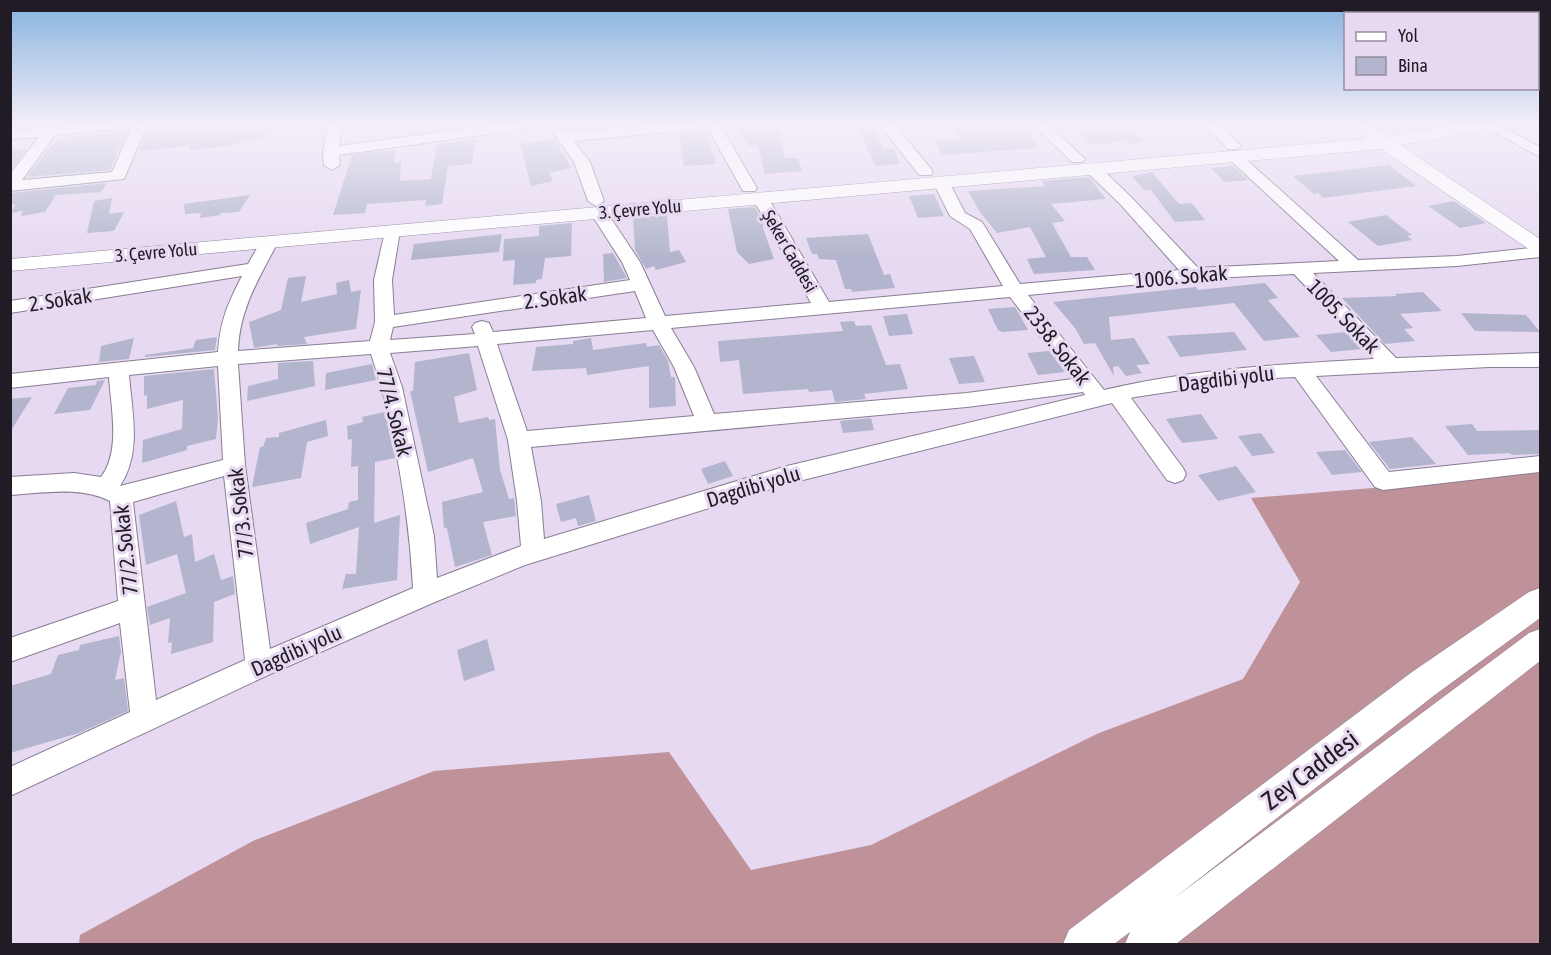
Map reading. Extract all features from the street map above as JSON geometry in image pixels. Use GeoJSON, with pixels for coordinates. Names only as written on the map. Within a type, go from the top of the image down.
{"type":"FeatureCollection","features":[{"type":"Feature","properties":{"kind":"main road","name":"3. Çevre Yolu"},"geometry":{"type":"LineString","coordinates":[[10,254],[597,207],[1020,170]]}},
{"type":"Feature","properties":{"kind":"main road"},"geometry":{"type":"LineString","coordinates":[[1428,170],[1540,250]]}},
{"type":"Feature","properties":{"kind":"main road"},"geometry":{"type":"LineString","coordinates":[[1435,170],[1540,236]]}},
{"type":"Feature","properties":{"kind":"main road","name":"3. Çevre Yolu"},"geometry":{"type":"LineString","coordinates":[[10,264],[392,231],[597,207]]}},
{"type":"Feature","properties":{"kind":"main road","name":"Zey Caddesi"},"geometry":{"type":"LineString","coordinates":[[1083,945],[1424,683],[1540,601]]}},
{"type":"Feature","properties":{"kind":"main road","name":"Zey Caddesi"},"geometry":{"type":"LineString","coordinates":[[1145,945],[1540,642]]}},
{"type":"Feature","properties":{"kind":"street"},"geometry":{"type":"LineString","coordinates":[[10,185],[22,170]]}},
{"type":"Feature","properties":{"kind":"street"},"geometry":{"type":"LineString","coordinates":[[10,185],[118,176],[121,170]]}},
{"type":"Feature","properties":{"kind":"street"},"geometry":{"type":"LineString","coordinates":[[585,170],[597,207],[631,262],[658,323],[684,367],[706,422]]}},
{"type":"Feature","properties":{"kind":"street","name":"Şeker Caddesi"},"geometry":{"type":"LineString","coordinates":[[739,170],[752,193],[763,203],[823,307]]}},
{"type":"Feature","properties":{"kind":"street","name":"2358. Sokak"},"geometry":{"type":"LineString","coordinates":[[926,170],[958,216],[976,226],[1016,292],[1175,474]]}},
{"type":"Feature","properties":{"kind":"street"},"geometry":{"type":"LineString","coordinates":[[1091,170],[1127,202],[1193,274]]}},
{"type":"Feature","properties":{"kind":"street"},"geometry":{"type":"LineString","coordinates":[[1254,170],[1353,264]]}},
{"type":"Feature","properties":{"kind":"street","name":"77/4. Sokak"},"geometry":{"type":"LineString","coordinates":[[392,231],[383,280],[385,322],[378,347],[392,387],[422,536],[426,594]]}},
{"type":"Feature","properties":{"kind":"street","name":"77/3. Sokak"},"geometry":{"type":"LineString","coordinates":[[259,666],[234,465],[228,358],[229,329],[236,305],[268,242]]}},
{"type":"Feature","properties":{"kind":"street","name":"1006. Sokak"},"geometry":{"type":"LineString","coordinates":[[10,381],[228,358],[488,339],[1193,274],[1353,264],[1457,261],[1540,250]]}},
{"type":"Feature","properties":{"kind":"street","name":"1005. Sokak"},"geometry":{"type":"LineString","coordinates":[[1298,268],[1391,365]]}},
{"type":"Feature","properties":{"kind":"street","name":"2. Sokak"},"geometry":{"type":"LineString","coordinates":[[10,307],[253,269]]}},
{"type":"Feature","properties":{"kind":"street","name":"2. Sokak"},"geometry":{"type":"LineString","coordinates":[[385,322],[641,284]]}},
{"type":"Feature","properties":{"kind":"street"},"geometry":{"type":"LineString","coordinates":[[473,309],[488,339],[519,440],[529,501],[533,552]]}},
{"type":"Feature","properties":{"kind":"street","name":"Dagdibi yolu"},"geometry":{"type":"LineString","coordinates":[[10,782],[259,666],[426,594],[533,552],[787,475],[1102,392],[1135,390],[1255,372],[1489,360],[1540,360]]}},
{"type":"Feature","properties":{"kind":"street"},"geometry":{"type":"LineString","coordinates":[[119,370],[123,418],[121,463],[116,474],[113,492],[234,465]]}},
{"type":"Feature","properties":{"kind":"street"},"geometry":{"type":"LineString","coordinates":[[1301,370],[1383,481],[1540,464]]}},
{"type":"Feature","properties":{"kind":"street"},"geometry":{"type":"LineString","coordinates":[[519,440],[903,405],[1102,392]]}},
{"type":"Feature","properties":{"kind":"street"},"geometry":{"type":"LineString","coordinates":[[903,405],[914,443]]}},
{"type":"Feature","properties":{"kind":"street","name":"77/2. Sokak"},"geometry":{"type":"LineString","coordinates":[[10,486],[74,482],[98,485],[113,492],[145,720]]}},
{"type":"Feature","properties":{"kind":"street"},"geometry":{"type":"LineString","coordinates":[[10,650],[131,608]]}},
{"type":"Feature","properties":{"kind":"shaded area"},"geometry":{"type":"Polygon","coordinates":[[[1540,469],[1540,944],[79,944],[80,935],[253,841],[434,771],[669,752],[751,870],[871,845],[1099,733],[1243,679],[1300,582],[1251,498],[1421,484],[1540,469]]]}},
{"type":"Feature","properties":{"kind":"building"},"geometry":{"type":"Polygon","coordinates":[[[33,170],[110,170],[110,170],[27,177],[33,170]]]}},
{"type":"Feature","properties":{"kind":"building"},"geometry":{"type":"Polygon","coordinates":[[[347,170],[401,170],[400,181],[431,179],[433,170],[447,170],[442,204],[425,206],[426,200],[367,204],[365,213],[333,215],[347,170]]]}},
{"type":"Feature","properties":{"kind":"building"},"geometry":{"type":"Polygon","coordinates":[[[527,170],[564,170],[549,173],[553,181],[531,186],[527,170]]]}},
{"type":"Feature","properties":{"kind":"building"},"geometry":{"type":"Polygon","coordinates":[[[764,170],[802,171],[765,174],[764,170]]]}},
{"type":"Feature","properties":{"kind":"building"},"geometry":{"type":"Polygon","coordinates":[[[1212,170],[1237,170],[1248,180],[1224,182],[1212,170]]]}},
{"type":"Feature","properties":{"kind":"building"},"geometry":{"type":"Polygon","coordinates":[[[1349,170],[1395,170],[1416,186],[1323,198],[1318,193],[1314,194],[1293,176],[1349,170]]]}},
{"type":"Feature","properties":{"kind":"building"},"geometry":{"type":"Polygon","coordinates":[[[1152,172],[1179,204],[1192,203],[1205,220],[1175,222],[1151,190],[1144,190],[1132,176],[1152,172]]]}},
{"type":"Feature","properties":{"kind":"building"},"geometry":{"type":"Polygon","coordinates":[[[1089,177],[1106,199],[1051,204],[1065,221],[1052,223],[1071,257],[1087,257],[1095,270],[1034,274],[1027,259],[1046,257],[1030,227],[997,233],[980,212],[968,191],[1045,186],[1042,181],[1089,177]]]}},
{"type":"Feature","properties":{"kind":"building"},"geometry":{"type":"Polygon","coordinates":[[[107,183],[101,192],[56,195],[45,212],[21,216],[23,211],[12,213],[15,204],[10,205],[10,193],[107,183]]]}},
{"type":"Feature","properties":{"kind":"building"},"geometry":{"type":"Polygon","coordinates":[[[934,194],[944,216],[918,218],[909,196],[934,194]]]}},
{"type":"Feature","properties":{"kind":"building"},"geometry":{"type":"Polygon","coordinates":[[[250,195],[239,212],[200,218],[201,213],[185,214],[184,204],[250,195]]]}},
{"type":"Feature","properties":{"kind":"building"},"geometry":{"type":"Polygon","coordinates":[[[112,198],[109,214],[124,212],[114,231],[87,233],[94,201],[112,198]]]}},
{"type":"Feature","properties":{"kind":"building"},"geometry":{"type":"Polygon","coordinates":[[[1454,201],[1486,223],[1460,228],[1428,206],[1454,201]]]}},
{"type":"Feature","properties":{"kind":"building"},"geometry":{"type":"Polygon","coordinates":[[[755,207],[763,222],[774,259],[749,264],[737,252],[728,209],[755,207]]]}},
{"type":"Feature","properties":{"kind":"building"},"geometry":{"type":"Polygon","coordinates":[[[667,215],[670,252],[679,250],[686,262],[656,270],[654,266],[646,269],[635,250],[633,218],[667,215]]]}},
{"type":"Feature","properties":{"kind":"building"},"geometry":{"type":"Polygon","coordinates":[[[1386,215],[1412,235],[1407,236],[1412,240],[1378,246],[1348,222],[1386,215]]]}},
{"type":"Feature","properties":{"kind":"building"},"geometry":{"type":"Polygon","coordinates":[[[572,223],[571,256],[545,258],[542,279],[536,280],[536,283],[513,285],[515,260],[503,261],[504,239],[539,236],[539,226],[572,223]]]}},
{"type":"Feature","properties":{"kind":"building"},"geometry":{"type":"Polygon","coordinates":[[[502,234],[499,252],[411,260],[414,244],[502,234]]]}},
{"type":"Feature","properties":{"kind":"building"},"geometry":{"type":"Polygon","coordinates":[[[868,234],[884,275],[890,274],[895,288],[852,292],[851,289],[845,289],[836,260],[819,259],[817,254],[812,254],[806,238],[868,234]]]}},
{"type":"Feature","properties":{"kind":"building"},"geometry":{"type":"Polygon","coordinates":[[[613,253],[627,278],[604,282],[603,254],[613,253]]]}},
{"type":"Feature","properties":{"kind":"building"},"geometry":{"type":"Polygon","coordinates":[[[306,276],[301,302],[337,294],[336,283],[349,280],[351,292],[361,290],[356,329],[304,337],[307,344],[277,346],[277,344],[254,348],[249,322],[281,310],[288,278],[306,276]]]}},
{"type":"Feature","properties":{"kind":"building"},"geometry":{"type":"Polygon","coordinates":[[[1265,283],[1278,298],[1268,300],[1300,337],[1264,341],[1234,303],[1109,317],[1111,340],[1134,338],[1150,364],[1136,365],[1142,373],[1126,376],[1118,366],[1113,367],[1114,376],[1095,343],[1084,344],[1075,328],[1053,302],[1196,287],[1198,290],[1265,283]]]}},
{"type":"Feature","properties":{"kind":"building"},"geometry":{"type":"Polygon","coordinates":[[[1423,292],[1442,311],[1400,314],[1413,328],[1404,329],[1415,341],[1385,344],[1342,298],[1397,296],[1395,294],[1423,292]]]}},
{"type":"Feature","properties":{"kind":"building"},"geometry":{"type":"Polygon","coordinates":[[[1015,307],[1028,330],[1002,332],[998,330],[988,309],[1015,307]]]}},
{"type":"Feature","properties":{"kind":"building"},"geometry":{"type":"Polygon","coordinates":[[[1461,313],[1526,315],[1540,332],[1475,331],[1461,313]]]}},
{"type":"Feature","properties":{"kind":"building"},"geometry":{"type":"Polygon","coordinates":[[[907,314],[913,334],[889,336],[883,316],[907,314]]]}},
{"type":"Feature","properties":{"kind":"building"},"geometry":{"type":"Polygon","coordinates":[[[854,321],[856,326],[871,325],[886,365],[900,364],[908,389],[864,394],[866,399],[835,402],[832,390],[809,392],[808,389],[743,394],[739,360],[720,362],[718,341],[843,331],[840,322],[854,321]]]}},
{"type":"Feature","properties":{"kind":"building"},"geometry":{"type":"Polygon","coordinates":[[[1234,332],[1247,350],[1180,357],[1167,336],[1234,332]]]}},
{"type":"Feature","properties":{"kind":"building"},"geometry":{"type":"Polygon","coordinates":[[[1346,332],[1362,349],[1331,352],[1316,335],[1346,332]]]}},
{"type":"Feature","properties":{"kind":"building"},"geometry":{"type":"Polygon","coordinates":[[[217,337],[215,350],[145,357],[145,355],[193,348],[196,340],[217,337]]]}},
{"type":"Feature","properties":{"kind":"building"},"geometry":{"type":"Polygon","coordinates":[[[134,338],[129,359],[99,362],[101,346],[134,338]]]}},
{"type":"Feature","properties":{"kind":"building"},"geometry":{"type":"Polygon","coordinates":[[[591,338],[593,350],[646,343],[647,347],[659,345],[668,361],[671,377],[675,377],[676,406],[649,408],[649,366],[587,375],[586,368],[532,371],[536,347],[573,344],[573,341],[591,338]]]}},
{"type":"Feature","properties":{"kind":"building"},"geometry":{"type":"Polygon","coordinates":[[[1049,351],[1065,372],[1038,375],[1027,353],[1049,351]]]}},
{"type":"Feature","properties":{"kind":"building"},"geometry":{"type":"Polygon","coordinates":[[[469,353],[477,390],[454,397],[459,423],[488,417],[489,420],[495,419],[500,470],[509,499],[514,498],[516,516],[483,522],[492,555],[455,567],[447,528],[444,528],[442,502],[483,492],[473,458],[428,472],[410,391],[413,391],[415,362],[469,353]]]}},
{"type":"Feature","properties":{"kind":"building"},"geometry":{"type":"Polygon","coordinates":[[[974,356],[985,382],[959,384],[949,358],[974,356]]]}},
{"type":"Feature","properties":{"kind":"building"},"geometry":{"type":"Polygon","coordinates":[[[313,361],[315,386],[247,401],[248,386],[278,379],[278,363],[313,361]]]}},
{"type":"Feature","properties":{"kind":"building"},"geometry":{"type":"Polygon","coordinates":[[[372,364],[376,380],[325,390],[326,373],[372,364]]]}},
{"type":"Feature","properties":{"kind":"building"},"geometry":{"type":"Polygon","coordinates":[[[214,369],[218,418],[216,439],[187,446],[187,450],[142,463],[143,440],[182,429],[183,400],[147,409],[147,395],[144,396],[144,376],[214,369]]]}},
{"type":"Feature","properties":{"kind":"building"},"geometry":{"type":"Polygon","coordinates":[[[105,380],[90,410],[54,414],[68,388],[96,385],[97,381],[105,380]]]}},
{"type":"Feature","properties":{"kind":"building"},"geometry":{"type":"Polygon","coordinates":[[[32,397],[10,432],[10,399],[32,397]]]}},
{"type":"Feature","properties":{"kind":"building"},"geometry":{"type":"Polygon","coordinates":[[[385,412],[395,458],[375,462],[374,523],[400,515],[397,580],[342,589],[346,574],[356,574],[359,527],[310,544],[306,523],[348,509],[349,502],[358,500],[358,466],[351,467],[352,439],[348,440],[347,426],[363,422],[362,417],[385,412]]]}},
{"type":"Feature","properties":{"kind":"building"},"geometry":{"type":"Polygon","coordinates":[[[1201,414],[1218,439],[1182,443],[1166,419],[1201,414]]]}},
{"type":"Feature","properties":{"kind":"building"},"geometry":{"type":"Polygon","coordinates":[[[871,418],[874,430],[843,433],[840,421],[871,418]]]}},
{"type":"Feature","properties":{"kind":"building"},"geometry":{"type":"Polygon","coordinates":[[[326,420],[328,436],[307,442],[301,478],[252,487],[260,447],[263,447],[266,438],[279,437],[279,433],[326,420]]]}},
{"type":"Feature","properties":{"kind":"building"},"geometry":{"type":"Polygon","coordinates":[[[1472,424],[1477,431],[1540,430],[1540,454],[1468,455],[1445,426],[1472,424]]]}},
{"type":"Feature","properties":{"kind":"building"},"geometry":{"type":"Polygon","coordinates":[[[1261,433],[1275,453],[1252,456],[1238,436],[1261,433]]]}},
{"type":"Feature","properties":{"kind":"building"},"geometry":{"type":"Polygon","coordinates":[[[1412,437],[1436,464],[1390,469],[1369,442],[1412,437]]]}},
{"type":"Feature","properties":{"kind":"building"},"geometry":{"type":"Polygon","coordinates":[[[1345,450],[1362,472],[1332,475],[1316,452],[1345,450]]]}},
{"type":"Feature","properties":{"kind":"building"},"geometry":{"type":"Polygon","coordinates":[[[725,461],[733,476],[708,484],[701,469],[725,461]]]}},
{"type":"Feature","properties":{"kind":"building"},"geometry":{"type":"Polygon","coordinates":[[[1236,466],[1256,492],[1218,501],[1198,475],[1236,466]]]}},
{"type":"Feature","properties":{"kind":"building"},"geometry":{"type":"Polygon","coordinates":[[[589,495],[596,521],[578,526],[576,518],[561,522],[556,504],[589,495]]]}},
{"type":"Feature","properties":{"kind":"building"},"geometry":{"type":"Polygon","coordinates":[[[176,501],[184,537],[192,534],[195,562],[214,554],[221,580],[233,576],[235,594],[214,602],[213,642],[171,654],[172,642],[168,643],[170,618],[150,625],[147,607],[186,593],[177,554],[146,565],[139,515],[176,501]]]}},
{"type":"Feature","properties":{"kind":"building"},"geometry":{"type":"Polygon","coordinates":[[[119,636],[121,652],[115,680],[124,678],[128,711],[79,733],[10,753],[10,686],[51,674],[58,655],[79,650],[80,645],[119,636]]]}},
{"type":"Feature","properties":{"kind":"building"},"geometry":{"type":"Polygon","coordinates":[[[487,639],[495,670],[464,681],[457,650],[487,639]]]}}]}
